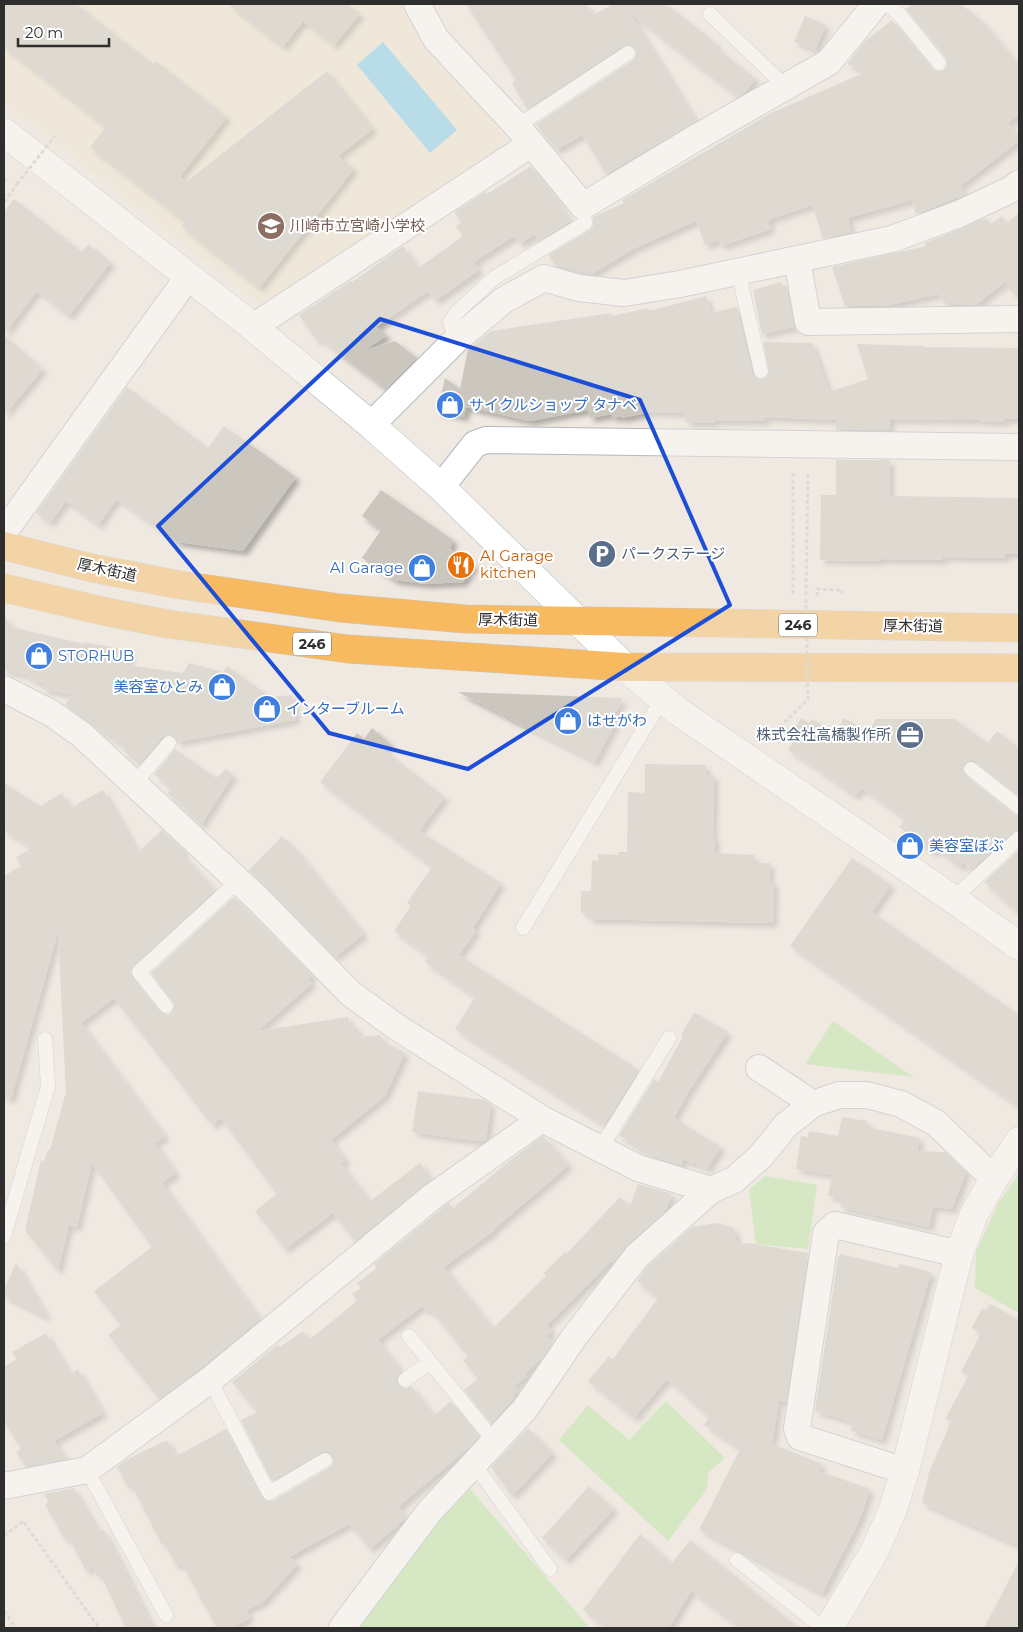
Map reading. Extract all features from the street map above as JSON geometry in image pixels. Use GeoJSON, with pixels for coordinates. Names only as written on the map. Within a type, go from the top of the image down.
{"type":"FeatureCollection","features":[{"type":"Feature","properties":{"kind":"highway","name":"厚木街道"},"geometry":{"type":"LineString","coordinates":[[4,546],[92,568],[180,585],[340,608],[465,619],[1019,628]]}},
{"type":"Feature","properties":{"kind":"highway","name":"246"},"geometry":{"type":"LineString","coordinates":[[4,588],[168,624],[348,649],[625,667],[1019,668]]}},
{"type":"Feature","properties":{"kind":"street"},"geometry":{"type":"LineString","coordinates":[[417,4],[436,39],[524,135],[583,206],[701,135],[829,62],[876,4]]}},
{"type":"Feature","properties":{"kind":"street"},"geometry":{"type":"LineString","coordinates":[[4,132],[253,327],[370,425],[441,487],[625,667],[676,710],[1019,946]]}},
{"type":"Feature","properties":{"kind":"street"},"geometry":{"type":"LineString","coordinates":[[253,327],[524,135]]}},
{"type":"Feature","properties":{"kind":"street"},"geometry":{"type":"LineString","coordinates":[[370,425],[457,339],[504,300],[544,278],[579,288],[624,293],[680,284],[892,239],[1017,190]]}},
{"type":"Feature","properties":{"kind":"street"},"geometry":{"type":"LineString","coordinates":[[797,259],[808,322],[1019,319]]}},
{"type":"Feature","properties":{"kind":"street"},"geometry":{"type":"LineString","coordinates":[[4,532],[188,276]]}},
{"type":"Feature","properties":{"kind":"street"},"geometry":{"type":"LineString","coordinates":[[441,487],[475,444],[486,440],[1019,447]]}},
{"type":"Feature","properties":{"kind":"street"},"geometry":{"type":"LineString","coordinates":[[4,689],[51,713],[82,735],[238,881],[350,993],[395,1026],[542,1119],[638,1168],[711,1190]]}},
{"type":"Feature","properties":{"kind":"street"},"geometry":{"type":"LineString","coordinates":[[759,1068],[813,1104]]}},
{"type":"Feature","properties":{"kind":"street"},"geometry":{"type":"LineString","coordinates":[[342,1628],[430,1512],[525,1409],[575,1336],[637,1256],[711,1190],[734,1180],[761,1156],[786,1125],[813,1104],[839,1095],[867,1095],[901,1104],[936,1123],[994,1179]]}},
{"type":"Feature","properties":{"kind":"street"},"geometry":{"type":"LineString","coordinates":[[4,1486],[87,1470],[210,1380],[432,1197],[542,1119]]}},
{"type":"Feature","properties":{"kind":"street"},"geometry":{"type":"LineString","coordinates":[[828,1628],[874,1552],[892,1512],[905,1471],[959,1254],[974,1214],[1019,1141]]}},
{"type":"Feature","properties":{"kind":"street"},"geometry":{"type":"LineString","coordinates":[[905,1471],[800,1437],[797,1429],[826,1233],[835,1224],[959,1254]]}},
{"type":"Feature","properties":{"kind":"lane"},"geometry":{"type":"LineString","coordinates":[[886,4],[899,14],[939,63]]}},
{"type":"Feature","properties":{"kind":"lane"},"geometry":{"type":"LineString","coordinates":[[710,14],[786,87]]}},
{"type":"Feature","properties":{"kind":"lane"},"geometry":{"type":"LineString","coordinates":[[524,135],[628,53]]}},
{"type":"Feature","properties":{"kind":"lane"},"geometry":{"type":"LineString","coordinates":[[457,339],[450,323],[455,314],[494,278],[585,223],[583,206]]}},
{"type":"Feature","properties":{"kind":"lane"},"geometry":{"type":"LineString","coordinates":[[738,271],[761,371]]}},
{"type":"Feature","properties":{"kind":"lane"},"geometry":{"type":"LineString","coordinates":[[523,928],[662,698]]}},
{"type":"Feature","properties":{"kind":"lane"},"geometry":{"type":"LineString","coordinates":[[134,784],[169,743]]}},
{"type":"Feature","properties":{"kind":"lane"},"geometry":{"type":"LineString","coordinates":[[971,769],[1019,807]]}},
{"type":"Feature","properties":{"kind":"lane"},"geometry":{"type":"LineString","coordinates":[[953,899],[1019,838]]}},
{"type":"Feature","properties":{"kind":"lane"},"geometry":{"type":"LineString","coordinates":[[166,1006],[139,972],[238,881]]}},
{"type":"Feature","properties":{"kind":"lane"},"geometry":{"type":"LineString","coordinates":[[600,1149],[669,1038]]}},
{"type":"Feature","properties":{"kind":"lane"},"geometry":{"type":"LineString","coordinates":[[4,1236],[48,1086],[46,1039]]}},
{"type":"Feature","properties":{"kind":"lane"},"geometry":{"type":"LineString","coordinates":[[409,1336],[495,1442]]}},
{"type":"Feature","properties":{"kind":"lane"},"geometry":{"type":"LineString","coordinates":[[405,1380],[430,1362]]}},
{"type":"Feature","properties":{"kind":"lane"},"geometry":{"type":"LineString","coordinates":[[210,1380],[269,1493],[325,1460]]}},
{"type":"Feature","properties":{"kind":"lane"},"geometry":{"type":"LineString","coordinates":[[474,1464],[550,1569]]}},
{"type":"Feature","properties":{"kind":"lane"},"geometry":{"type":"LineString","coordinates":[[87,1470],[166,1614]]}},
{"type":"Feature","properties":{"kind":"lane"},"geometry":{"type":"LineString","coordinates":[[737,1560],[824,1628]]}},
{"type":"Feature","properties":{"kind":"path"},"geometry":{"type":"LineString","coordinates":[[4,202],[55,136]]}},
{"type":"Feature","properties":{"kind":"path"},"geometry":{"type":"LineString","coordinates":[[4,182],[8,177]]}},
{"type":"Feature","properties":{"kind":"path"},"geometry":{"type":"LineString","coordinates":[[793,468],[793,595]]}},
{"type":"Feature","properties":{"kind":"path"},"geometry":{"type":"LineString","coordinates":[[766,741],[808,699],[806,598],[808,471]]}},
{"type":"Feature","properties":{"kind":"path"},"geometry":{"type":"LineString","coordinates":[[817,596],[818,589]]}},
{"type":"Feature","properties":{"kind":"path"},"geometry":{"type":"LineString","coordinates":[[4,1536],[23,1521],[99,1628]]}},
{"type":"Feature","properties":{"kind":"path"},"geometry":{"type":"LineString","coordinates":[[4,1612],[16,1628]]}},
{"type":"Feature","properties":{"kind":"highlighted area"},"geometry":{"type":"Polygon","coordinates":[[[380,319],[640,400],[730,605],[468,769],[329,733],[158,526],[380,319]]]}},
{"type":"Feature","properties":{"kind":"shaded area","name":"川崎市立宮崎小学校"},"geometry":{"type":"Polygon","coordinates":[[[4,4],[405,4],[421,34],[503,134],[503,147],[261,305],[4,103],[4,4]]]}},
{"type":"Feature","properties":{"kind":"green space"},"geometry":{"type":"Polygon","coordinates":[[[833,1021],[913,1077],[805,1064],[833,1021]]]}},
{"type":"Feature","properties":{"kind":"green space"},"geometry":{"type":"Polygon","coordinates":[[[1019,1174],[1019,1313],[975,1288],[976,1252],[999,1202],[1019,1174]]]}},
{"type":"Feature","properties":{"kind":"green space"},"geometry":{"type":"Polygon","coordinates":[[[765,1176],[817,1185],[808,1249],[756,1244],[749,1190],[765,1176]]]}},
{"type":"Feature","properties":{"kind":"green space"},"geometry":{"type":"Polygon","coordinates":[[[666,1401],[725,1458],[708,1473],[707,1489],[668,1541],[559,1440],[588,1405],[629,1440],[666,1401]]]}},
{"type":"Feature","properties":{"kind":"green space"},"geometry":{"type":"Polygon","coordinates":[[[470,1489],[590,1628],[351,1628],[416,1543],[470,1489]]]}},
{"type":"Feature","properties":{"kind":"water"},"geometry":{"type":"Polygon","coordinates":[[[383,42],[457,130],[430,153],[357,65],[383,42]]]}},
{"type":"Feature","properties":{"kind":"building"},"geometry":{"type":"Polygon","coordinates":[[[4,4],[76,4],[153,64],[156,61],[227,117],[180,176],[186,182],[327,71],[373,129],[338,156],[354,169],[259,288],[181,226],[186,222],[90,147],[106,127],[4,47],[4,4]]]}},
{"type":"Feature","properties":{"kind":"building"},"geometry":{"type":"Polygon","coordinates":[[[228,4],[347,4],[360,14],[334,45],[303,21],[283,47],[228,4]]]}},
{"type":"Feature","properties":{"kind":"building"},"geometry":{"type":"Polygon","coordinates":[[[466,4],[586,4],[593,15],[613,4],[666,4],[717,44],[715,47],[756,79],[738,97],[630,13],[696,121],[606,174],[582,135],[556,150],[536,124],[633,60],[637,53],[635,48],[628,44],[623,46],[527,109],[512,83],[516,80],[466,4]]]}},
{"type":"Feature","properties":{"kind":"building"},"geometry":{"type":"Polygon","coordinates":[[[913,4],[960,4],[980,19],[1019,65],[1019,115],[1008,123],[1019,137],[1019,141],[960,186],[966,194],[916,214],[912,200],[848,218],[851,232],[823,238],[812,205],[768,220],[771,229],[721,246],[719,240],[705,245],[696,221],[633,249],[592,274],[555,265],[548,255],[590,230],[593,226],[593,217],[624,203],[622,200],[771,113],[866,72],[847,64],[864,42],[892,20],[932,69],[936,71],[944,70],[947,66],[946,57],[906,9],[913,4]]]}},
{"type":"Feature","properties":{"kind":"building"},"geometry":{"type":"Polygon","coordinates":[[[805,16],[826,25],[815,50],[794,42],[805,16]]]}},
{"type":"Feature","properties":{"kind":"building"},"geometry":{"type":"Polygon","coordinates":[[[531,166],[571,221],[539,241],[535,234],[520,244],[514,236],[474,262],[479,270],[435,301],[428,291],[376,327],[387,335],[365,350],[395,341],[417,358],[386,389],[320,339],[317,341],[299,315],[352,282],[403,246],[418,268],[463,236],[456,226],[461,222],[454,212],[531,166]]]}},
{"type":"Feature","properties":{"kind":"building"},"geometry":{"type":"Polygon","coordinates":[[[14,199],[82,252],[88,244],[111,262],[69,316],[37,291],[4,335],[4,212],[14,199]]]}},
{"type":"Feature","properties":{"kind":"building"},"geometry":{"type":"Polygon","coordinates":[[[1019,213],[1019,300],[1005,282],[976,305],[947,305],[938,294],[886,306],[845,306],[832,267],[926,246],[925,243],[986,218],[991,224],[1002,216],[1007,223],[1019,213]]]}},
{"type":"Feature","properties":{"kind":"building"},"geometry":{"type":"Polygon","coordinates":[[[781,282],[782,286],[786,285],[794,327],[762,334],[753,290],[781,282]]]}},
{"type":"Feature","properties":{"kind":"building"},"geometry":{"type":"Polygon","coordinates":[[[706,296],[711,313],[737,307],[752,373],[755,377],[763,379],[769,373],[763,342],[812,343],[829,392],[868,379],[857,344],[1019,348],[1019,419],[1004,419],[1004,422],[890,419],[890,430],[836,430],[836,420],[765,417],[765,421],[715,420],[715,423],[685,422],[685,413],[650,412],[622,418],[621,416],[613,418],[612,414],[590,418],[588,410],[530,421],[466,407],[464,417],[437,411],[445,378],[460,389],[468,349],[491,331],[611,313],[612,316],[648,308],[649,311],[706,296]]]}},
{"type":"Feature","properties":{"kind":"building"},"geometry":{"type":"Polygon","coordinates":[[[4,335],[43,369],[4,415],[4,335]]]}},
{"type":"Feature","properties":{"kind":"building"},"geometry":{"type":"Polygon","coordinates":[[[127,387],[208,448],[224,426],[296,477],[243,551],[178,542],[117,499],[98,525],[66,501],[50,523],[36,513],[127,387]]]}},
{"type":"Feature","properties":{"kind":"building"},"geometry":{"type":"Polygon","coordinates":[[[836,460],[890,460],[890,496],[1019,498],[1019,554],[1005,554],[1005,558],[943,557],[943,560],[820,560],[821,495],[836,495],[836,460]]]}},
{"type":"Feature","properties":{"kind":"building"},"geometry":{"type":"Polygon","coordinates":[[[381,490],[453,540],[450,549],[474,565],[463,582],[426,584],[394,580],[362,558],[381,530],[362,516],[381,490]]]}},
{"type":"Feature","properties":{"kind":"building"},"geometry":{"type":"Polygon","coordinates":[[[4,614],[11,627],[84,644],[84,642],[130,651],[127,665],[183,673],[189,663],[223,672],[227,666],[270,697],[292,695],[296,720],[177,742],[174,736],[167,735],[162,737],[140,764],[125,752],[125,747],[65,705],[72,695],[43,689],[44,684],[34,681],[26,675],[4,670],[4,614]]]}},
{"type":"Feature","properties":{"kind":"building"},"geometry":{"type":"Polygon","coordinates":[[[458,692],[623,698],[612,720],[616,722],[595,762],[458,692]]]}},
{"type":"Feature","properties":{"kind":"building"},"geometry":{"type":"Polygon","coordinates":[[[801,718],[809,723],[812,719],[836,733],[844,718],[868,732],[876,719],[954,719],[988,743],[997,731],[1019,748],[1019,796],[973,760],[964,763],[963,772],[1014,814],[1019,816],[1019,829],[1013,832],[971,870],[963,863],[960,867],[937,849],[934,853],[899,827],[905,819],[862,788],[855,796],[816,767],[788,750],[794,741],[789,738],[801,718]]]}},
{"type":"Feature","properties":{"kind":"building"},"geometry":{"type":"Polygon","coordinates":[[[372,728],[390,744],[385,751],[445,797],[419,831],[501,883],[473,928],[476,931],[459,955],[639,1070],[604,1125],[455,1029],[475,997],[425,962],[429,956],[394,931],[411,906],[407,903],[432,867],[320,782],[357,733],[364,739],[372,728]]]}},
{"type":"Feature","properties":{"kind":"building"},"geometry":{"type":"Polygon","coordinates":[[[175,749],[216,778],[226,769],[233,775],[201,825],[184,809],[186,807],[167,794],[171,788],[154,774],[175,749]]]}},
{"type":"Feature","properties":{"kind":"building"},"geometry":{"type":"Polygon","coordinates":[[[645,764],[706,765],[706,775],[714,775],[713,837],[715,838],[715,853],[754,855],[754,863],[770,863],[769,881],[774,882],[773,923],[588,919],[588,914],[581,913],[581,891],[591,891],[592,860],[598,861],[598,854],[618,855],[618,852],[627,852],[628,792],[645,793],[645,764]]]}},
{"type":"Feature","properties":{"kind":"building"},"geometry":{"type":"Polygon","coordinates":[[[4,783],[40,806],[62,793],[70,808],[103,790],[138,852],[162,830],[184,851],[182,854],[215,890],[131,969],[132,977],[162,1014],[168,1015],[172,1012],[175,1004],[151,973],[234,897],[312,975],[308,979],[312,983],[258,1031],[348,1017],[350,1028],[357,1027],[359,1037],[381,1035],[382,1041],[405,1053],[385,1096],[331,1140],[346,1160],[341,1164],[370,1201],[420,1163],[431,1179],[355,1241],[333,1213],[285,1249],[255,1211],[277,1194],[221,1118],[212,1125],[114,998],[81,1023],[165,1136],[155,1143],[176,1173],[162,1183],[260,1319],[201,1368],[159,1399],[108,1335],[121,1325],[94,1291],[152,1247],[92,1163],[77,1227],[69,1225],[58,1271],[25,1230],[41,1160],[44,1161],[48,1149],[50,1150],[66,1092],[58,932],[11,1099],[4,1098],[4,876],[21,866],[16,857],[32,848],[4,830],[4,783]]]}},
{"type":"Feature","properties":{"kind":"building"},"geometry":{"type":"Polygon","coordinates":[[[282,836],[299,853],[364,934],[335,957],[249,870],[282,836]]]}},
{"type":"Feature","properties":{"kind":"building"},"geometry":{"type":"Polygon","coordinates":[[[1019,850],[1019,914],[984,882],[1019,850]]]}},
{"type":"Feature","properties":{"kind":"building"},"geometry":{"type":"Polygon","coordinates":[[[852,858],[891,885],[872,912],[1019,1015],[1019,1107],[790,946],[852,858]]]}},
{"type":"Feature","properties":{"kind":"building"},"geometry":{"type":"Polygon","coordinates":[[[694,1012],[728,1032],[689,1091],[674,1118],[721,1147],[707,1169],[684,1159],[681,1165],[648,1155],[619,1135],[654,1079],[658,1082],[694,1012]]]}},
{"type":"Feature","properties":{"kind":"building"},"geometry":{"type":"Polygon","coordinates":[[[418,1091],[484,1100],[491,1104],[486,1140],[475,1141],[412,1132],[418,1091]]]}},
{"type":"Feature","properties":{"kind":"building"},"geometry":{"type":"Polygon","coordinates":[[[842,1117],[867,1121],[866,1127],[920,1138],[917,1151],[945,1152],[966,1172],[952,1209],[933,1207],[929,1227],[840,1207],[842,1199],[828,1196],[832,1175],[796,1169],[801,1136],[808,1137],[809,1131],[838,1136],[842,1117]]]}},
{"type":"Feature","properties":{"kind":"building"},"geometry":{"type":"Polygon","coordinates":[[[543,1136],[569,1165],[495,1230],[444,1267],[493,1328],[546,1276],[544,1273],[565,1252],[566,1254],[620,1197],[630,1206],[638,1184],[672,1194],[666,1210],[627,1245],[613,1262],[611,1261],[547,1325],[552,1330],[547,1336],[553,1342],[542,1358],[525,1373],[527,1376],[514,1386],[518,1391],[513,1395],[515,1397],[491,1423],[464,1390],[478,1379],[463,1360],[468,1356],[430,1309],[427,1312],[422,1306],[378,1340],[399,1367],[397,1368],[400,1373],[396,1380],[398,1385],[405,1389],[411,1386],[434,1415],[451,1401],[479,1436],[467,1449],[398,1507],[407,1517],[370,1549],[349,1524],[289,1557],[298,1564],[262,1603],[246,1610],[250,1618],[231,1628],[217,1628],[181,1563],[176,1566],[165,1544],[162,1545],[131,1484],[127,1486],[117,1467],[124,1461],[167,1440],[176,1456],[226,1429],[261,1497],[265,1501],[273,1501],[330,1467],[333,1464],[333,1456],[324,1451],[272,1481],[241,1420],[257,1412],[232,1382],[278,1344],[280,1347],[303,1331],[309,1340],[357,1301],[352,1294],[361,1288],[357,1283],[377,1268],[374,1264],[441,1209],[449,1203],[453,1208],[508,1162],[543,1136]]]}},
{"type":"Feature","properties":{"kind":"building"},"geometry":{"type":"Polygon","coordinates":[[[717,1223],[734,1228],[737,1245],[748,1243],[808,1253],[786,1402],[779,1400],[772,1444],[822,1464],[819,1471],[870,1489],[860,1519],[822,1594],[699,1530],[740,1449],[704,1425],[709,1417],[667,1379],[634,1418],[588,1381],[609,1356],[613,1359],[658,1298],[637,1281],[648,1266],[692,1227],[717,1223]]]}},
{"type":"Feature","properties":{"kind":"building"},"geometry":{"type":"Polygon","coordinates":[[[840,1254],[898,1268],[899,1264],[931,1272],[882,1440],[851,1431],[853,1422],[815,1411],[838,1257],[840,1254]]]}},
{"type":"Feature","properties":{"kind":"building"},"geometry":{"type":"Polygon","coordinates":[[[16,1263],[48,1318],[4,1296],[4,1289],[16,1263]]]}},
{"type":"Feature","properties":{"kind":"building"},"geometry":{"type":"Polygon","coordinates":[[[990,1304],[1019,1320],[1019,1546],[922,1503],[929,1472],[951,1422],[945,1419],[968,1376],[961,1372],[981,1333],[972,1328],[982,1308],[986,1310],[990,1304]]]}},
{"type":"Feature","properties":{"kind":"building"},"geometry":{"type":"Polygon","coordinates":[[[46,1333],[70,1374],[78,1369],[103,1413],[54,1441],[66,1459],[26,1467],[16,1452],[21,1449],[4,1421],[4,1367],[17,1359],[12,1352],[46,1333]]]}},
{"type":"Feature","properties":{"kind":"building"},"geometry":{"type":"Polygon","coordinates":[[[528,1428],[553,1453],[512,1496],[491,1467],[528,1428]]]}},
{"type":"Feature","properties":{"kind":"building"},"geometry":{"type":"Polygon","coordinates":[[[589,1486],[614,1509],[566,1560],[542,1538],[589,1486]]]}},
{"type":"Feature","properties":{"kind":"building"},"geometry":{"type":"Polygon","coordinates":[[[74,1488],[99,1533],[104,1530],[153,1628],[126,1628],[100,1574],[97,1576],[92,1567],[86,1571],[69,1538],[65,1540],[45,1504],[49,1502],[44,1494],[74,1488]]]}},
{"type":"Feature","properties":{"kind":"building"},"geometry":{"type":"Polygon","coordinates":[[[640,1534],[672,1563],[690,1540],[799,1628],[740,1628],[691,1591],[669,1628],[607,1628],[583,1610],[640,1534]]]}},
{"type":"Feature","properties":{"kind":"building"},"geometry":{"type":"Polygon","coordinates":[[[1019,1561],[1019,1628],[984,1628],[1019,1561]]]}},
{"type":"Feature","properties":{"kind":"place","name":"川崎市立宮崎小学校"},"geometry":{"type":"Point","coordinates":[271,226]}},
{"type":"Feature","properties":{"kind":"place","name":"サイクルショップ タナベ"},"geometry":{"type":"Point","coordinates":[450,405]}},
{"type":"Feature","properties":{"kind":"place","name":"パークステージ"},"geometry":{"type":"Point","coordinates":[602,554]}},
{"type":"Feature","properties":{"kind":"place","name":"AI Garage kitchen"},"geometry":{"type":"Point","coordinates":[461,565]}},
{"type":"Feature","properties":{"kind":"place","name":"AI Garage"},"geometry":{"type":"Point","coordinates":[422,568]}},
{"type":"Feature","properties":{"kind":"place","name":"STORHUB"},"geometry":{"type":"Point","coordinates":[39,656]}},
{"type":"Feature","properties":{"kind":"place","name":"美容室ひとみ"},"geometry":{"type":"Point","coordinates":[222,687]}},
{"type":"Feature","properties":{"kind":"place","name":"インターブルーム"},"geometry":{"type":"Point","coordinates":[267,709]}},
{"type":"Feature","properties":{"kind":"place","name":"はせがわ"},"geometry":{"type":"Point","coordinates":[568,721]}},
{"type":"Feature","properties":{"kind":"place","name":"株式会社高橋製作所"},"geometry":{"type":"Point","coordinates":[910,735]}},
{"type":"Feature","properties":{"kind":"place","name":"美容室ぼぶ"},"geometry":{"type":"Point","coordinates":[910,846]}}]}
